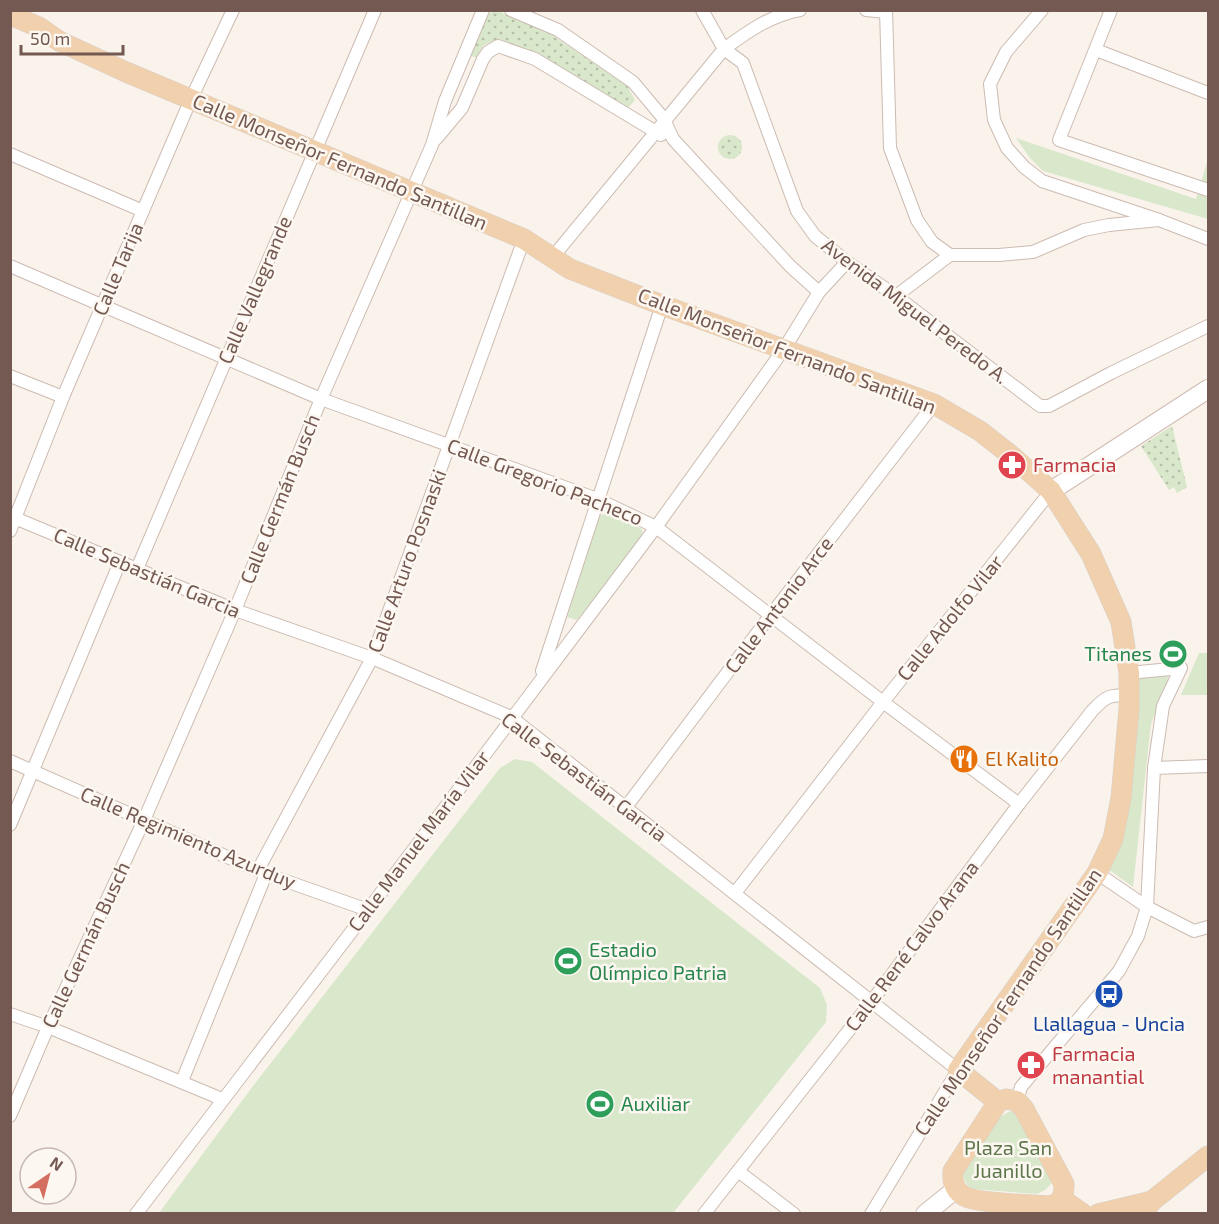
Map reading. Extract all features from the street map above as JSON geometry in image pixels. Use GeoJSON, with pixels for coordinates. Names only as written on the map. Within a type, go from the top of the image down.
{"type":"FeatureCollection","features":[{"type":"Feature","properties":{"kind":"main road","name":"Calle Monseñor Fernando Santillan"},"geometry":{"type":"LineString","coordinates":[[10,15],[39,27],[58,41],[126,72],[524,239],[570,269],[934,404],[980,431],[1052,491],[1091,554],[1121,622],[1129,673],[1121,798],[1113,839],[1097,873],[958,1070]]}},
{"type":"Feature","properties":{"kind":"main road","name":"Calle Monseñor Fernando Santillan"},"geometry":{"type":"LineString","coordinates":[[10,26],[39,38],[58,41]]}},
{"type":"Feature","properties":{"kind":"main road","name":"Calle Adolfo Vilar"},"geometry":{"type":"LineString","coordinates":[[1052,491],[1209,389]]}},
{"type":"Feature","properties":{"kind":"main road","name":"Calle Sebastián Garcia"},"geometry":{"type":"LineString","coordinates":[[958,1070],[1007,1102]]}},
{"type":"Feature","properties":{"kind":"main road"},"geometry":{"type":"LineString","coordinates":[[1054,1206],[1064,1195],[1064,1184],[1024,1109],[1007,1102],[953,1171],[952,1181],[956,1189],[970,1199],[1054,1206],[1083,1214]]}},
{"type":"Feature","properties":{"kind":"main road"},"geometry":{"type":"LineString","coordinates":[[1098,1214],[1106,1210],[1120,1212],[1146,1208],[1209,1156]]}},
{"type":"Feature","properties":{"kind":"main road"},"geometry":{"type":"LineString","coordinates":[[929,1212],[956,1189]]}},
{"type":"Feature","properties":{"kind":"street","name":"Calle Tarija"},"geometry":{"type":"LineString","coordinates":[[10,531],[13,517],[142,211],[232,10]]}},
{"type":"Feature","properties":{"kind":"street","name":"Calle Vallegrande"},"geometry":{"type":"LineString","coordinates":[[137,569],[375,10]]}},
{"type":"Feature","properties":{"kind":"street","name":"Calle Germán Busch"},"geometry":{"type":"LineString","coordinates":[[10,1116],[48,1027],[144,820],[235,610],[321,399],[432,145],[445,101],[483,10]]}},
{"type":"Feature","properties":{"kind":"street"},"geometry":{"type":"LineString","coordinates":[[511,10],[558,30],[633,82],[664,119],[673,139],[790,266],[819,292]]}},
{"type":"Feature","properties":{"kind":"street","name":"Avenida Miguel Peredo A."},"geometry":{"type":"LineString","coordinates":[[702,10],[723,49],[742,63],[797,211],[815,236],[1040,406],[1049,406],[1209,326]]}},
{"type":"Feature","properties":{"kind":"street"},"geometry":{"type":"LineString","coordinates":[[552,258],[723,49],[755,26],[800,10]]}},
{"type":"Feature","properties":{"kind":"street"},"geometry":{"type":"LineString","coordinates":[[866,10],[886,11],[890,147],[917,220],[932,242],[950,255],[1033,252],[1084,230],[1159,220]]}},
{"type":"Feature","properties":{"kind":"street"},"geometry":{"type":"LineString","coordinates":[[1042,10],[1006,52],[990,84],[994,120],[1007,148],[1024,167],[1042,181],[1209,239]]}},
{"type":"Feature","properties":{"kind":"street"},"geometry":{"type":"LineString","coordinates":[[1111,10],[1059,140],[1209,190]]}},
{"type":"Feature","properties":{"kind":"street"},"geometry":{"type":"LineString","coordinates":[[432,145],[462,108],[483,59],[488,52],[498,46],[535,59],[654,133],[673,139]]}},
{"type":"Feature","properties":{"kind":"street"},"geometry":{"type":"LineString","coordinates":[[1096,50],[1209,93]]}},
{"type":"Feature","properties":{"kind":"street"},"geometry":{"type":"LineString","coordinates":[[10,154],[142,211]]}},
{"type":"Feature","properties":{"kind":"street","name":"Calle Arturo Posnaski"},"geometry":{"type":"LineString","coordinates":[[182,1081],[262,872],[372,658],[524,239]]}},
{"type":"Feature","properties":{"kind":"street"},"geometry":{"type":"LineString","coordinates":[[896,296],[950,255]]}},
{"type":"Feature","properties":{"kind":"street","name":"Calle Manuel María Vilar"},"geometry":{"type":"LineString","coordinates":[[136,1214],[656,527],[784,350],[819,292],[847,262]]}},
{"type":"Feature","properties":{"kind":"street","name":"Calle Gregorio Pacheco"},"geometry":{"type":"LineString","coordinates":[[10,266],[321,399],[597,499],[656,527],[1019,804]]}},
{"type":"Feature","properties":{"kind":"street"},"geometry":{"type":"LineString","coordinates":[[539,681],[662,305]]}},
{"type":"Feature","properties":{"kind":"street"},"geometry":{"type":"LineString","coordinates":[[10,375],[63,397]]}},
{"type":"Feature","properties":{"kind":"street","name":"Calle Antonio Arce"},"geometry":{"type":"LineString","coordinates":[[626,807],[934,404]]}},
{"type":"Feature","properties":{"kind":"street","name":"Calle Adolfo Vilar"},"geometry":{"type":"LineString","coordinates":[[735,893],[883,702],[1052,491]]}},
{"type":"Feature","properties":{"kind":"street","name":"Calle Sebastián Garcia"},"geometry":{"type":"LineString","coordinates":[[13,517],[235,610],[372,658],[511,717],[958,1070]]}},
{"type":"Feature","properties":{"kind":"street"},"geometry":{"type":"LineString","coordinates":[[10,825],[120,562]]}},
{"type":"Feature","properties":{"kind":"street"},"geometry":{"type":"LineString","coordinates":[[1007,1102],[1119,971],[1138,936],[1147,908],[1154,768],[1163,706],[1181,668],[1129,673]]}},
{"type":"Feature","properties":{"kind":"street","name":"Calle René Calvo Arana"},"geometry":{"type":"LineString","coordinates":[[704,1214],[872,1001],[1019,804],[1105,698],[1113,695],[1129,695]]}},
{"type":"Feature","properties":{"kind":"street","name":"Calle Regimiento Azurduy"},"geometry":{"type":"LineString","coordinates":[[10,761],[262,872],[368,910]]}},
{"type":"Feature","properties":{"kind":"street"},"geometry":{"type":"LineString","coordinates":[[1154,768],[1209,766]]}},
{"type":"Feature","properties":{"kind":"street"},"geometry":{"type":"LineString","coordinates":[[1097,873],[1147,908],[1194,931],[1209,927]]}},
{"type":"Feature","properties":{"kind":"street"},"geometry":{"type":"LineString","coordinates":[[10,1014],[48,1027],[222,1099]]}},
{"type":"Feature","properties":{"kind":"street","name":"Calle Monseñor Fernando Santillan"},"geometry":{"type":"LineString","coordinates":[[871,1214],[958,1070]]}},
{"type":"Feature","properties":{"kind":"street"},"geometry":{"type":"LineString","coordinates":[[738,1171],[794,1214]]}},
{"type":"Feature","properties":{"kind":"green space"},"geometry":{"type":"Polygon","coordinates":[[[498,11],[552,35],[627,86],[635,100],[627,109],[553,62],[499,39],[484,45],[476,57],[469,56],[489,13],[498,11]]]}},
{"type":"Feature","properties":{"kind":"green space"},"geometry":{"type":"Polygon","coordinates":[[[730,135],[738,139],[742,147],[738,155],[730,159],[722,155],[718,147],[722,139],[730,135]]]}},
{"type":"Feature","properties":{"kind":"green space"},"geometry":{"type":"Polygon","coordinates":[[[1016,138],[1196,199],[1208,159],[1208,219],[1043,171],[1030,158],[1016,138]]]}},
{"type":"Feature","properties":{"kind":"green space"},"geometry":{"type":"Polygon","coordinates":[[[1172,426],[1187,487],[1177,493],[1174,487],[1169,490],[1141,446],[1172,426]]]}},
{"type":"Feature","properties":{"kind":"green space"},"geometry":{"type":"Polygon","coordinates":[[[607,513],[642,529],[643,536],[577,620],[567,617],[599,516],[607,513]]]}},
{"type":"Feature","properties":{"kind":"green space"},"geometry":{"type":"Polygon","coordinates":[[[1199,653],[1208,653],[1208,695],[1181,695],[1199,653]]]}},
{"type":"Feature","properties":{"kind":"green space"},"geometry":{"type":"Polygon","coordinates":[[[1167,675],[1168,680],[1151,724],[1133,887],[1108,869],[1136,738],[1139,676],[1167,675]]]}},
{"type":"Feature","properties":{"kind":"green space","name":"Estadio Olímpico Patria"},"geometry":{"type":"Polygon","coordinates":[[[515,759],[532,762],[820,988],[827,1005],[826,1022],[673,1213],[159,1213],[253,1086],[500,768],[515,759]]]}},
{"type":"Feature","properties":{"kind":"green space","name":"Plaza San Juanillo"},"geometry":{"type":"Polygon","coordinates":[[[1010,1111],[1017,1113],[1052,1173],[1051,1184],[1037,1194],[972,1189],[964,1177],[963,1168],[998,1118],[1010,1111]]]}},
{"type":"Feature","properties":{"kind":"place","name":"Farmacia"},"geometry":{"type":"Point","coordinates":[1012,465]}},
{"type":"Feature","properties":{"kind":"place","name":"Titanes"},"geometry":{"type":"Point","coordinates":[1173,654]}},
{"type":"Feature","properties":{"kind":"place","name":"El Kalito"},"geometry":{"type":"Point","coordinates":[964,759]}},
{"type":"Feature","properties":{"kind":"place","name":"Estadio Olímpico Patria"},"geometry":{"type":"Point","coordinates":[568,961]}},
{"type":"Feature","properties":{"kind":"place","name":"Llallagua - Uncia"},"geometry":{"type":"Point","coordinates":[1109,994]}},
{"type":"Feature","properties":{"kind":"place","name":"Farmacia manantial"},"geometry":{"type":"Point","coordinates":[1031,1065]}},
{"type":"Feature","properties":{"kind":"place","name":"Auxiliar"},"geometry":{"type":"Point","coordinates":[600,1104]}}]}
